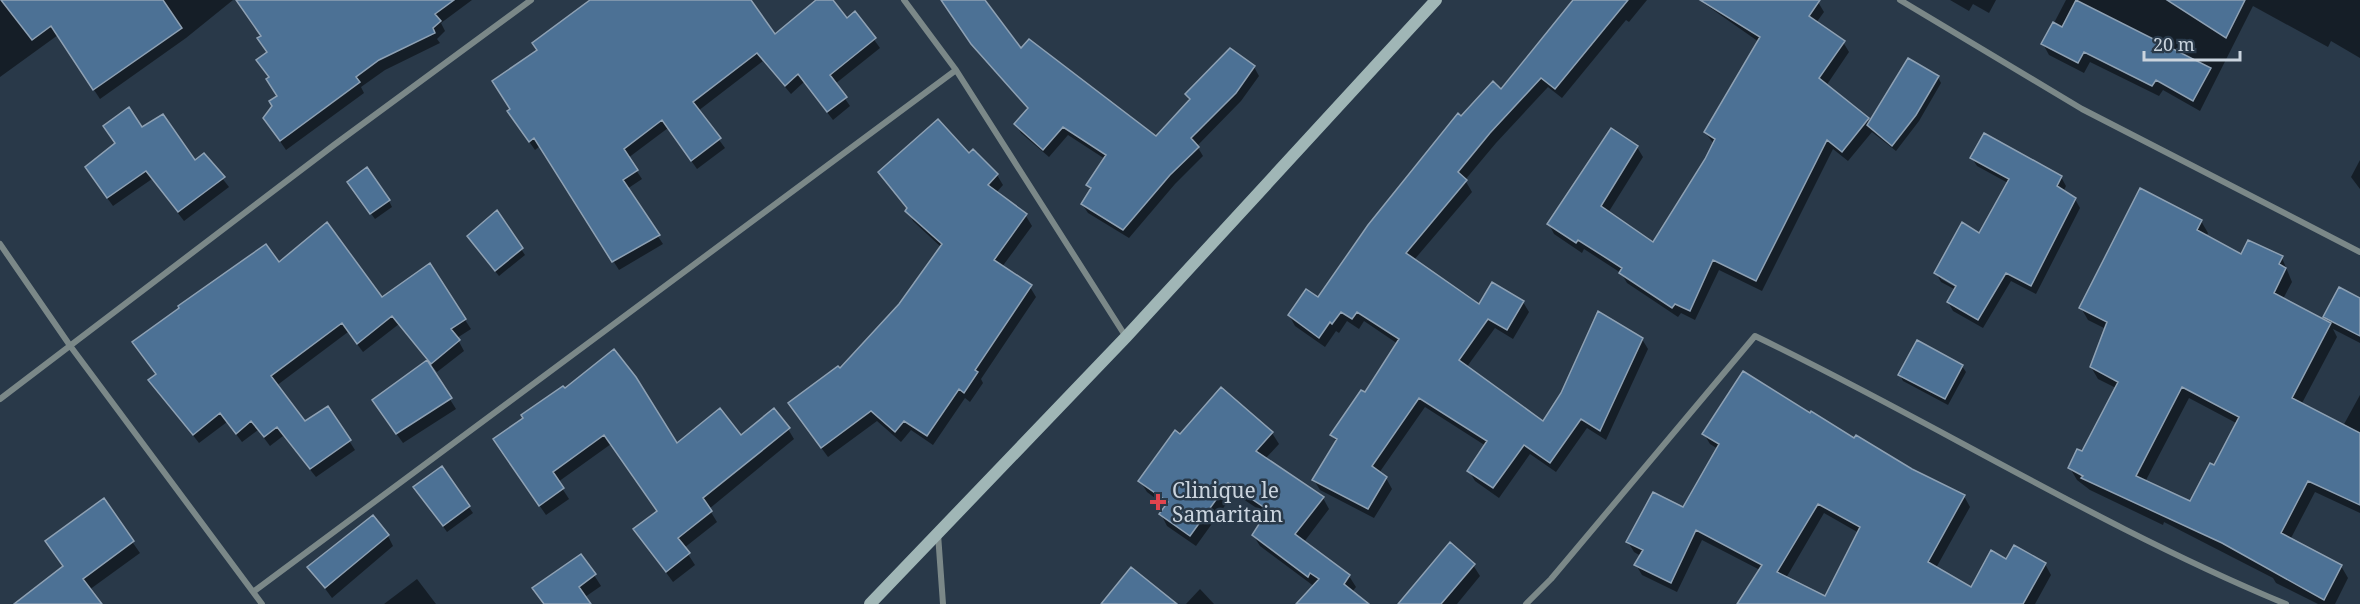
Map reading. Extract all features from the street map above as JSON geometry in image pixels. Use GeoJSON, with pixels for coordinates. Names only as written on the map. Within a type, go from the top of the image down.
{"type":"FeatureCollection","features":[{"type":"Feature","properties":{"kind":"street"},"geometry":{"type":"LineString","coordinates":[[0,399],[334,145],[531,0]]}},
{"type":"Feature","properties":{"kind":"street"},"geometry":{"type":"LineString","coordinates":[[904,0],[956,70],[1126,337]]}},
{"type":"Feature","properties":{"kind":"street"},"geometry":{"type":"LineString","coordinates":[[870,604],[1126,337],[1436,0]]}},
{"type":"Feature","properties":{"kind":"street"},"geometry":{"type":"LineString","coordinates":[[1900,0],[2082,109],[2360,252]]}},
{"type":"Feature","properties":{"kind":"street"},"geometry":{"type":"LineString","coordinates":[[253,592],[956,70]]}},
{"type":"Feature","properties":{"kind":"street"},"geometry":{"type":"LineString","coordinates":[[0,244],[71,347],[262,604]]}},
{"type":"Feature","properties":{"kind":"street"},"geometry":{"type":"LineString","coordinates":[[1526,604],[1551,579],[1755,336],[1827,371],[2115,526],[2286,604]]}},
{"type":"Feature","properties":{"kind":"street"},"geometry":{"type":"LineString","coordinates":[[938,533],[943,604]]}},
{"type":"Feature","properties":{"kind":"building"},"geometry":{"type":"Polygon","coordinates":[[[1,0],[163,0],[182,28],[93,90],[51,26],[32,40],[1,0]]]}},
{"type":"Feature","properties":{"kind":"building"},"geometry":{"type":"Polygon","coordinates":[[[236,0],[454,0],[435,14],[441,21],[433,28],[435,33],[379,60],[356,77],[360,82],[280,141],[263,118],[272,106],[269,101],[277,96],[266,79],[269,77],[256,60],[267,52],[257,38],[261,36],[236,0]]]}},
{"type":"Feature","properties":{"kind":"building"},"geometry":{"type":"Polygon","coordinates":[[[590,0],[751,0],[775,34],[816,0],[833,0],[847,18],[855,11],[876,38],[830,75],[847,97],[827,112],[798,74],[785,86],[757,53],[693,102],[721,138],[691,161],[662,120],[624,149],[638,170],[623,180],[660,235],[612,262],[534,138],[529,142],[507,111],[510,109],[492,81],[537,50],[532,43],[590,0]]]}},
{"type":"Feature","properties":{"kind":"building"},"geometry":{"type":"Polygon","coordinates":[[[941,0],[985,0],[1021,48],[1029,39],[1156,136],[1190,99],[1185,94],[1230,48],[1255,66],[1236,93],[1191,138],[1199,147],[1170,175],[1123,230],[1081,204],[1091,188],[1086,185],[1106,155],[1063,127],[1043,150],[1014,124],[1028,108],[971,44],[941,0]]]}},
{"type":"Feature","properties":{"kind":"building"},"geometry":{"type":"Polygon","coordinates":[[[1573,0],[1628,0],[1555,89],[1541,78],[1490,133],[1458,172],[1467,180],[1406,253],[1479,304],[1492,282],[1524,301],[1507,330],[1488,319],[1459,360],[1543,421],[1561,393],[1598,311],[1643,338],[1600,431],[1581,419],[1550,463],[1524,445],[1493,488],[1467,471],[1487,441],[1419,398],[1372,466],[1387,477],[1368,509],[1312,480],[1337,439],[1330,435],[1361,390],[1365,392],[1399,339],[1357,312],[1352,319],[1341,312],[1332,324],[1330,322],[1319,338],[1288,315],[1306,289],[1318,297],[1368,225],[1458,113],[1461,116],[1493,81],[1501,89],[1573,0]]]}},
{"type":"Feature","properties":{"kind":"building"},"geometry":{"type":"Polygon","coordinates":[[[1700,0],[1820,0],[1809,16],[1845,41],[1819,78],[1869,118],[1842,152],[1827,140],[1756,281],[1713,260],[1690,311],[1675,304],[1672,308],[1619,273],[1622,268],[1578,240],[1576,243],[1547,224],[1611,128],[1638,146],[1601,206],[1653,242],[1705,159],[1715,139],[1704,132],[1760,37],[1700,0]]]}},
{"type":"Feature","properties":{"kind":"building"},"geometry":{"type":"Polygon","coordinates":[[[2076,0],[2211,68],[2193,101],[2156,80],[2152,86],[2084,52],[2078,63],[2041,44],[2053,22],[2062,27],[2076,0]]]}},
{"type":"Feature","properties":{"kind":"building"},"geometry":{"type":"Polygon","coordinates":[[[2167,0],[2245,0],[2226,38],[2167,0]]]}},
{"type":"Feature","properties":{"kind":"building"},"geometry":{"type":"Polygon","coordinates":[[[1908,58],[1939,76],[1916,115],[1892,146],[1867,125],[1908,58]]]}},
{"type":"Feature","properties":{"kind":"building"},"geometry":{"type":"Polygon","coordinates":[[[129,107],[142,127],[163,114],[195,160],[204,153],[225,177],[178,212],[146,171],[107,198],[85,167],[115,143],[103,126],[129,107]]]}},
{"type":"Feature","properties":{"kind":"building"},"geometry":{"type":"Polygon","coordinates":[[[938,119],[969,153],[973,149],[998,174],[988,185],[1027,214],[994,260],[1032,285],[975,370],[978,372],[964,393],[959,389],[927,436],[904,421],[895,432],[871,411],[821,448],[788,403],[838,366],[840,368],[899,304],[942,244],[905,211],[907,208],[878,172],[938,119]]]}},
{"type":"Feature","properties":{"kind":"building"},"geometry":{"type":"Polygon","coordinates":[[[1984,133],[2062,176],[2057,186],[2076,198],[2031,286],[2006,273],[1978,320],[1947,302],[1956,286],[1934,273],[1962,222],[1979,233],[2009,179],[1970,158],[1984,133]]]}},
{"type":"Feature","properties":{"kind":"building"},"geometry":{"type":"Polygon","coordinates":[[[367,167],[390,200],[370,214],[347,182],[367,167]]]}},
{"type":"Feature","properties":{"kind":"building"},"geometry":{"type":"Polygon","coordinates":[[[2140,188],[2202,220],[2197,230],[2241,254],[2248,240],[2283,256],[2279,264],[2286,268],[2274,293],[2331,323],[2292,398],[2360,433],[2360,505],[2308,481],[2281,533],[2342,565],[2324,600],[2222,543],[2081,478],[2083,476],[2068,468],[2077,449],[2082,451],[2118,382],[2090,367],[2107,322],[2079,308],[2140,188]],[[2182,387],[2136,476],[2190,501],[2210,463],[2214,465],[2239,417],[2182,387]]]}},
{"type":"Feature","properties":{"kind":"building"},"geometry":{"type":"Polygon","coordinates":[[[497,210],[523,248],[495,271],[467,236],[497,210]]]}},
{"type":"Feature","properties":{"kind":"building"},"geometry":{"type":"Polygon","coordinates":[[[327,222],[382,297],[430,263],[466,319],[451,329],[460,340],[431,364],[392,316],[357,344],[342,323],[271,376],[305,421],[328,406],[351,440],[310,469],[277,427],[264,437],[251,421],[236,434],[220,413],[193,435],[148,380],[156,374],[132,342],[179,308],[178,306],[266,244],[279,262],[327,222]]]}},
{"type":"Feature","properties":{"kind":"building"},"geometry":{"type":"Polygon","coordinates":[[[2339,287],[2360,298],[2360,336],[2323,317],[2339,287]]]}},
{"type":"Feature","properties":{"kind":"building"},"geometry":{"type":"Polygon","coordinates":[[[1917,340],[1963,365],[1945,399],[1898,375],[1917,340]]]}},
{"type":"Feature","properties":{"kind":"building"},"geometry":{"type":"Polygon","coordinates":[[[614,349],[636,377],[677,443],[720,408],[741,435],[774,408],[790,428],[703,498],[712,511],[678,538],[690,553],[666,572],[633,529],[657,511],[604,435],[553,472],[564,488],[539,506],[493,439],[523,418],[521,415],[563,386],[565,388],[614,349]]]}},
{"type":"Feature","properties":{"kind":"building"},"geometry":{"type":"Polygon","coordinates":[[[427,360],[452,398],[396,434],[372,400],[427,360]]]}},
{"type":"Feature","properties":{"kind":"building"},"geometry":{"type":"Polygon","coordinates":[[[1743,371],[1854,438],[1856,435],[1912,469],[1965,495],[1928,562],[1971,587],[1991,550],[2006,559],[2014,545],[2046,563],[2023,604],[1737,604],[1762,565],[1696,530],[1671,583],[1634,565],[1643,550],[1626,542],[1653,492],[1683,507],[1719,444],[1702,434],[1743,371]],[[1818,504],[1777,572],[1825,596],[1860,527],[1818,504]]]}},
{"type":"Feature","properties":{"kind":"building"},"geometry":{"type":"Polygon","coordinates":[[[1221,387],[1273,432],[1256,451],[1324,497],[1295,534],[1350,575],[1344,584],[1369,604],[1296,604],[1319,579],[1310,573],[1308,577],[1252,535],[1268,510],[1228,483],[1190,536],[1159,514],[1168,502],[1138,481],[1175,430],[1180,434],[1221,387]]]}},
{"type":"Feature","properties":{"kind":"building"},"geometry":{"type":"Polygon","coordinates":[[[442,466],[470,506],[443,526],[413,487],[442,466]]]}},
{"type":"Feature","properties":{"kind":"building"},"geometry":{"type":"Polygon","coordinates":[[[104,498],[134,541],[83,579],[102,604],[14,604],[63,566],[45,541],[104,498]]]}},
{"type":"Feature","properties":{"kind":"building"},"geometry":{"type":"Polygon","coordinates":[[[373,515],[389,535],[325,588],[307,567],[373,515]]]}},
{"type":"Feature","properties":{"kind":"building"},"geometry":{"type":"Polygon","coordinates":[[[1450,542],[1475,564],[1441,604],[1398,604],[1450,542]]]}},
{"type":"Feature","properties":{"kind":"building"},"geometry":{"type":"Polygon","coordinates":[[[581,554],[596,574],[579,587],[591,604],[544,604],[532,588],[581,554]]]}},
{"type":"Feature","properties":{"kind":"building"},"geometry":{"type":"Polygon","coordinates":[[[1131,567],[1177,604],[1101,604],[1131,567]]]}},
{"type":"Feature","properties":{"kind":"place","name":"Clinique le Samaritain"},"geometry":{"type":"Point","coordinates":[1158,502]}}]}
